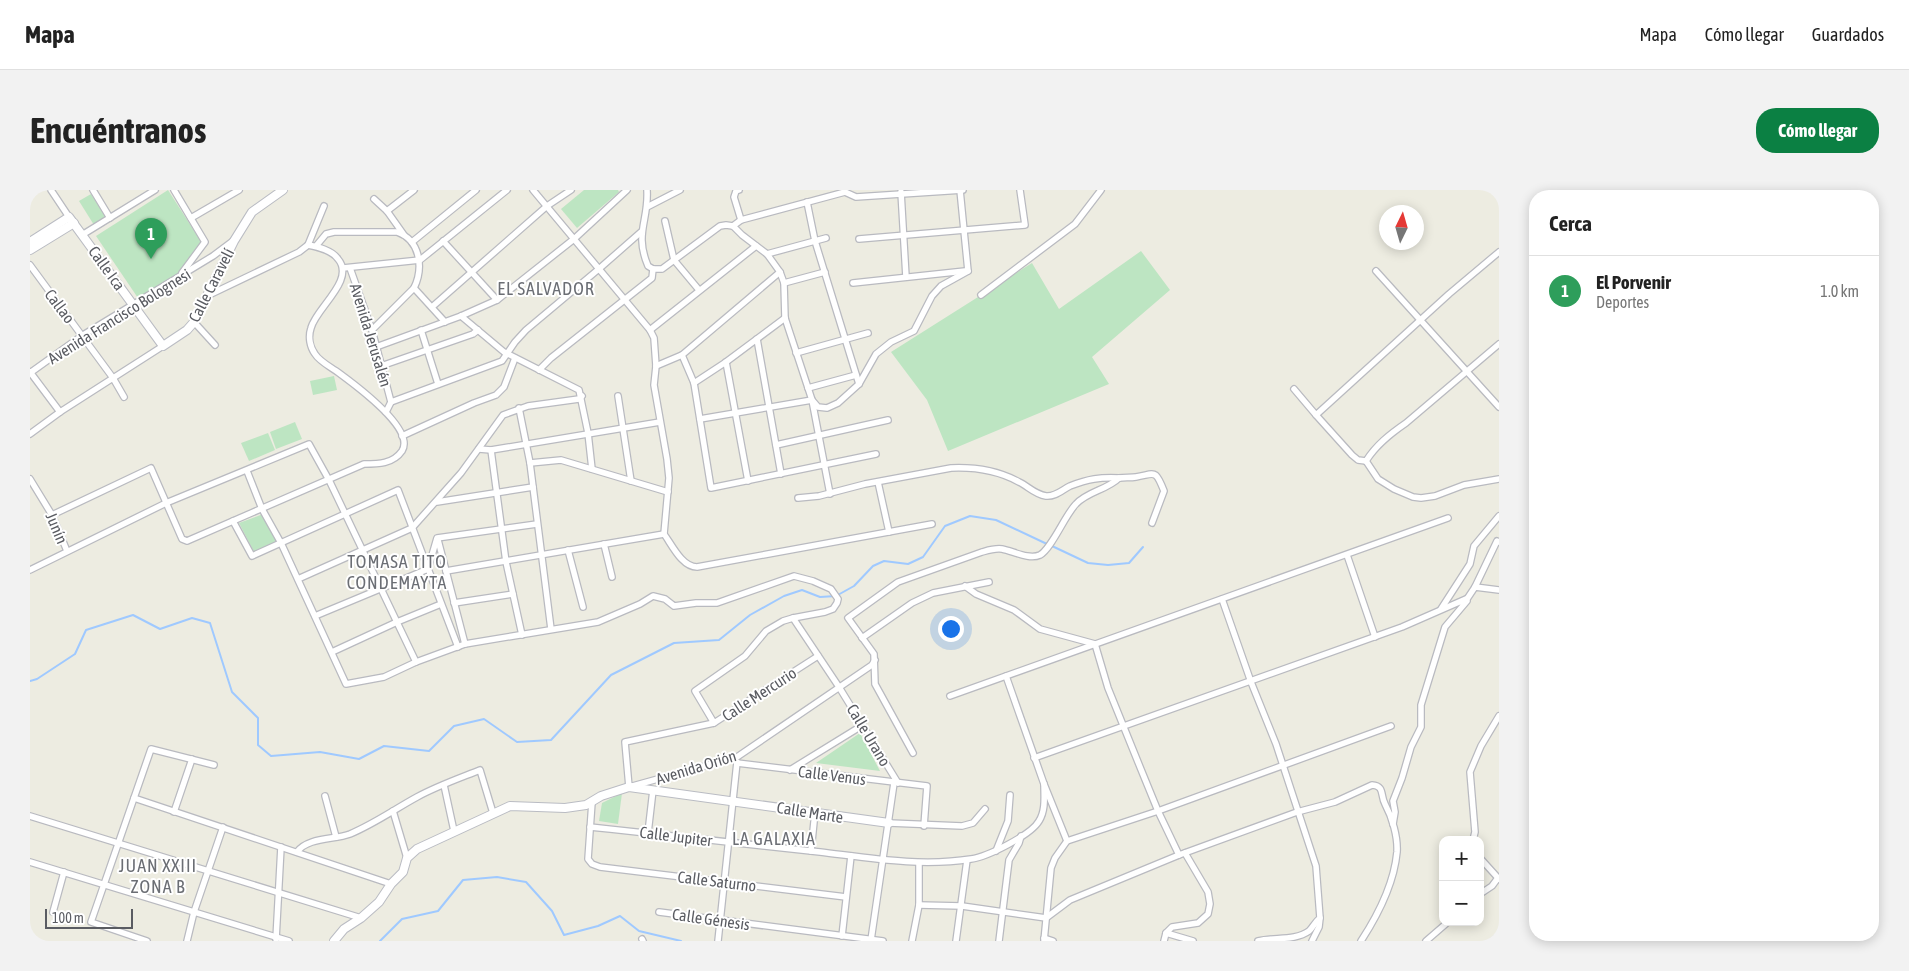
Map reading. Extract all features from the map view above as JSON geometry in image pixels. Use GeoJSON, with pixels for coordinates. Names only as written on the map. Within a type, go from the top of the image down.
{"type":"FeatureCollection","features":[{"type":"Feature","properties":{"kind":"street","name":"Calle Ica"},"geometry":{"type":"LineString","coordinates":[[51,190],[163,346]]}},
{"type":"Feature","properties":{"kind":"street"},"geometry":{"type":"LineString","coordinates":[[93,190],[110,218]]}},
{"type":"Feature","properties":{"kind":"street"},"geometry":{"type":"LineString","coordinates":[[82,235],[155,190]]}},
{"type":"Feature","properties":{"kind":"street"},"geometry":{"type":"LineString","coordinates":[[174,190],[206,242],[179,277]]}},
{"type":"Feature","properties":{"kind":"street"},"geometry":{"type":"LineString","coordinates":[[191,218],[239,190]]}},
{"type":"Feature","properties":{"kind":"street","name":"Calle Caravelí"},"geometry":{"type":"LineString","coordinates":[[163,346],[187,330],[194,322],[234,241],[252,212],[283,190]]}},
{"type":"Feature","properties":{"kind":"street"},"geometry":{"type":"LineString","coordinates":[[387,211],[414,190]]}},
{"type":"Feature","properties":{"kind":"street"},"geometry":{"type":"LineString","coordinates":[[412,242],[476,190]]}},
{"type":"Feature","properties":{"kind":"street"},"geometry":{"type":"LineString","coordinates":[[343,268],[420,260],[508,190]]}},
{"type":"Feature","properties":{"kind":"street"},"geometry":{"type":"LineString","coordinates":[[533,190],[600,268],[650,330],[654,338],[656,366],[654,385],[667,459],[668,492],[664,534],[685,563],[691,567],[697,567],[932,524]]}},
{"type":"Feature","properties":{"kind":"street"},"geometry":{"type":"LineString","coordinates":[[432,307],[547,206],[571,190]]}},
{"type":"Feature","properties":{"kind":"street"},"geometry":{"type":"LineString","coordinates":[[376,347],[461,316],[496,300],[574,239],[628,190]]}},
{"type":"Feature","properties":{"kind":"street"},"geometry":{"type":"LineString","coordinates":[[647,190],[647,207],[641,232],[643,255],[648,266],[654,269],[662,269],[720,226],[726,225],[733,226],[767,254],[780,272],[784,283],[785,318],[812,400],[830,494]]}},
{"type":"Feature","properties":{"kind":"street"},"geometry":{"type":"LineString","coordinates":[[647,207],[680,190]]}},
{"type":"Feature","properties":{"kind":"street"},"geometry":{"type":"LineString","coordinates":[[739,190],[736,191],[734,197],[741,220]]}},
{"type":"Feature","properties":{"kind":"street"},"geometry":{"type":"LineString","coordinates":[[733,226],[741,220],[845,192],[856,197],[900,192],[961,190],[968,271]]}},
{"type":"Feature","properties":{"kind":"street"},"geometry":{"type":"LineString","coordinates":[[858,239],[1025,225],[1020,190]]}},
{"type":"Feature","properties":{"kind":"street"},"geometry":{"type":"LineString","coordinates":[[982,296],[1075,224],[1101,190]]}},
{"type":"Feature","properties":{"kind":"street"},"geometry":{"type":"LineString","coordinates":[[900,192],[906,277]]}},
{"type":"Feature","properties":{"kind":"street"},"geometry":{"type":"LineString","coordinates":[[372,330],[414,288],[418,281],[420,260],[412,242],[404,235],[387,211],[374,199]]}},
{"type":"Feature","properties":{"kind":"street"},"geometry":{"type":"LineString","coordinates":[[807,202],[815,241],[858,384]]}},
{"type":"Feature","properties":{"kind":"street"},"geometry":{"type":"LineString","coordinates":[[208,296],[288,258],[308,245],[324,206]]}},
{"type":"Feature","properties":{"kind":"street"},"geometry":{"type":"LineString","coordinates":[[30,242],[72,220]]}},
{"type":"Feature","properties":{"kind":"street"},"geometry":{"type":"LineString","coordinates":[[30,250],[72,220]]}},
{"type":"Feature","properties":{"kind":"street"},"geometry":{"type":"LineString","coordinates":[[665,221],[674,260],[699,290]]}},
{"type":"Feature","properties":{"kind":"street"},"geometry":{"type":"LineString","coordinates":[[316,246],[326,234],[334,232],[397,232],[404,235]]}},
{"type":"Feature","properties":{"kind":"street"},"geometry":{"type":"LineString","coordinates":[[386,412],[391,402],[502,361],[526,330],[641,232]]}},
{"type":"Feature","properties":{"kind":"street"},"geometry":{"type":"LineString","coordinates":[[767,254],[826,238]]}},
{"type":"Feature","properties":{"kind":"street","name":"Avenida Francisco Bolognesi"},"geometry":{"type":"LineString","coordinates":[[30,373],[83,335],[213,256],[234,241]]}},
{"type":"Feature","properties":{"kind":"street"},"geometry":{"type":"LineString","coordinates":[[443,241],[496,300]]}},
{"type":"Feature","properties":{"kind":"street"},"geometry":{"type":"LineString","coordinates":[[52,514],[151,468],[184,541],[364,464],[386,463],[397,457],[404,449],[405,441],[400,430],[386,412],[317,358],[312,348],[310,337],[313,322],[339,284],[343,276],[343,268],[336,256],[316,246],[308,245]]}},
{"type":"Feature","properties":{"kind":"street"},"geometry":{"type":"LineString","coordinates":[[650,330],[756,246]]}},
{"type":"Feature","properties":{"kind":"street"},"geometry":{"type":"LineString","coordinates":[[1316,415],[1420,320],[1499,252]]}},
{"type":"Feature","properties":{"kind":"street","name":"Callao"},"geometry":{"type":"LineString","coordinates":[[30,265],[83,335],[124,396]]}},
{"type":"Feature","properties":{"kind":"street","name":"Avenida Jerusalén"},"geometry":{"type":"LineString","coordinates":[[350,268],[372,330],[391,402]]}},
{"type":"Feature","properties":{"kind":"street"},"geometry":{"type":"LineString","coordinates":[[538,370],[652,278],[654,269]]}},
{"type":"Feature","properties":{"kind":"street"},"geometry":{"type":"LineString","coordinates":[[852,283],[968,271]]}},
{"type":"Feature","properties":{"kind":"street"},"geometry":{"type":"LineString","coordinates":[[812,400],[818,407],[827,408],[838,402],[858,384],[876,354],[891,342],[914,331],[932,296],[941,286],[968,271]]}},
{"type":"Feature","properties":{"kind":"street"},"geometry":{"type":"LineString","coordinates":[[1376,271],[1499,407]]}},
{"type":"Feature","properties":{"kind":"street"},"geometry":{"type":"LineString","coordinates":[[656,366],[682,355],[780,272]]}},
{"type":"Feature","properties":{"kind":"street"},"geometry":{"type":"LineString","coordinates":[[784,283],[825,272]]}},
{"type":"Feature","properties":{"kind":"street"},"geometry":{"type":"LineString","coordinates":[[414,288],[445,322]]}},
{"type":"Feature","properties":{"kind":"street"},"geometry":{"type":"LineString","coordinates":[[461,316],[508,354],[580,390],[592,469]]}},
{"type":"Feature","properties":{"kind":"street"},"geometry":{"type":"LineString","coordinates":[[694,383],[726,362],[785,318]]}},
{"type":"Feature","properties":{"kind":"street"},"geometry":{"type":"LineString","coordinates":[[194,322],[215,345]]}},
{"type":"Feature","properties":{"kind":"street"},"geometry":{"type":"LineString","coordinates":[[421,330],[438,384]]}},
{"type":"Feature","properties":{"kind":"street"},"geometry":{"type":"LineString","coordinates":[[381,366],[472,334],[478,330]]}},
{"type":"Feature","properties":{"kind":"street"},"geometry":{"type":"LineString","coordinates":[[796,353],[868,333]]}},
{"type":"Feature","properties":{"kind":"street"},"geometry":{"type":"LineString","coordinates":[[757,339],[781,474]]}},
{"type":"Feature","properties":{"kind":"street"},"geometry":{"type":"LineString","coordinates":[[1366,461],[1377,446],[1390,434],[1406,423],[1499,344]]}},
{"type":"Feature","properties":{"kind":"street"},"geometry":{"type":"LineString","coordinates":[[30,434],[60,412],[163,346]]}},
{"type":"Feature","properties":{"kind":"street"},"geometry":{"type":"LineString","coordinates":[[682,355],[694,383],[711,488],[876,454]]}},
{"type":"Feature","properties":{"kind":"street"},"geometry":{"type":"LineString","coordinates":[[402,436],[474,402],[496,395],[504,387],[515,358]]}},
{"type":"Feature","properties":{"kind":"street"},"geometry":{"type":"LineString","coordinates":[[726,362],[748,480]]}},
{"type":"Feature","properties":{"kind":"street"},"geometry":{"type":"LineString","coordinates":[[30,373],[60,412]]}},
{"type":"Feature","properties":{"kind":"street"},"geometry":{"type":"LineString","coordinates":[[808,388],[856,375]]}},
{"type":"Feature","properties":{"kind":"street"},"geometry":{"type":"LineString","coordinates":[[1294,389],[1333,436],[1352,455],[1358,460],[1366,461],[1378,479],[1400,492],[1420,498],[1435,496],[1464,485],[1499,479]]}},
{"type":"Feature","properties":{"kind":"street"},"geometry":{"type":"LineString","coordinates":[[298,579],[412,528],[437,502],[503,415],[528,406],[579,400],[582,396]]}},
{"type":"Feature","properties":{"kind":"street"},"geometry":{"type":"LineString","coordinates":[[618,396],[631,481]]}},
{"type":"Feature","properties":{"kind":"street"},"geometry":{"type":"LineString","coordinates":[[700,419],[812,400]]}},
{"type":"Feature","properties":{"kind":"street"},"geometry":{"type":"LineString","coordinates":[[519,408],[530,463],[551,629]]}},
{"type":"Feature","properties":{"kind":"street"},"geometry":{"type":"LineString","coordinates":[[776,445],[888,420]]}},
{"type":"Feature","properties":{"kind":"street"},"geometry":{"type":"LineString","coordinates":[[479,449],[491,450],[526,445],[660,422]]}},
{"type":"Feature","properties":{"kind":"street"},"geometry":{"type":"LineString","coordinates":[[30,570],[166,503],[309,444],[329,480],[416,662]]}},
{"type":"Feature","properties":{"kind":"street"},"geometry":{"type":"LineString","coordinates":[[491,450],[506,562],[522,635]]}},
{"type":"Feature","properties":{"kind":"street"},"geometry":{"type":"LineString","coordinates":[[530,463],[561,460],[668,492]]}},
{"type":"Feature","properties":{"kind":"street"},"geometry":{"type":"LineString","coordinates":[[798,498],[830,494],[933,470],[964,468],[1010,477],[1022,483],[1030,490],[1048,496],[1099,477],[1136,477],[1152,473],[1156,476],[1164,490],[1152,523]]}},
{"type":"Feature","properties":{"kind":"street"},"geometry":{"type":"LineString","coordinates":[[247,471],[262,509],[281,543],[346,684],[384,677],[416,662],[465,644],[598,622],[654,596],[665,599],[674,606],[717,602],[794,576],[813,580],[831,590],[836,596],[837,603],[832,609],[814,615],[783,621],[766,631],[745,656],[695,691],[714,723]]}},
{"type":"Feature","properties":{"kind":"street"},"geometry":{"type":"LineString","coordinates":[[913,753],[875,684],[874,654],[848,618],[898,582],[991,549],[1001,549],[1031,556],[1040,555],[1075,504],[1094,491],[1108,486],[1119,478]]}},
{"type":"Feature","properties":{"kind":"street","name":"Junín"},"geometry":{"type":"LineString","coordinates":[[30,479],[45,500],[67,552]]}},
{"type":"Feature","properties":{"kind":"street"},"geometry":{"type":"LineString","coordinates":[[878,482],[889,532]]}},
{"type":"Feature","properties":{"kind":"street"},"geometry":{"type":"LineString","coordinates":[[437,502],[533,487]]}},
{"type":"Feature","properties":{"kind":"street"},"geometry":{"type":"LineString","coordinates":[[233,521],[252,556],[398,490],[458,647]]}},
{"type":"Feature","properties":{"kind":"street"},"geometry":{"type":"LineString","coordinates":[[1439,611],[1470,564],[1474,546],[1499,516]]}},
{"type":"Feature","properties":{"kind":"street"},"geometry":{"type":"LineString","coordinates":[[950,696],[1448,518]]}},
{"type":"Feature","properties":{"kind":"street"},"geometry":{"type":"LineString","coordinates":[[438,538],[537,524]]}},
{"type":"Feature","properties":{"kind":"street"},"geometry":{"type":"LineString","coordinates":[[446,571],[664,534]]}},
{"type":"Feature","properties":{"kind":"street"},"geometry":{"type":"LineString","coordinates":[[315,616],[428,568],[438,538]]}},
{"type":"Feature","properties":{"kind":"street"},"geometry":{"type":"LineString","coordinates":[[438,538],[465,644]]}},
{"type":"Feature","properties":{"kind":"street"},"geometry":{"type":"LineString","coordinates":[[1361,941],[1378,915],[1391,879],[1397,851],[1393,824],[1393,801],[1411,747],[1420,727],[1421,705],[1445,627],[1467,601],[1497,542],[1499,542]]}},
{"type":"Feature","properties":{"kind":"street"},"geometry":{"type":"LineString","coordinates":[[604,544],[612,577]]}},
{"type":"Feature","properties":{"kind":"street"},"geometry":{"type":"LineString","coordinates":[[568,550],[583,607]]}},
{"type":"Feature","properties":{"kind":"street"},"geometry":{"type":"LineString","coordinates":[[1347,555],[1375,637]]}},
{"type":"Feature","properties":{"kind":"street"},"geometry":{"type":"LineString","coordinates":[[862,638],[919,599],[933,593],[989,582]]}},
{"type":"Feature","properties":{"kind":"street"},"geometry":{"type":"LineString","coordinates":[[964,586],[976,594],[1014,610],[1040,629],[1095,644]]}},
{"type":"Feature","properties":{"kind":"street"},"geometry":{"type":"LineString","coordinates":[[1475,586],[1499,590]]}},
{"type":"Feature","properties":{"kind":"street"},"geometry":{"type":"LineString","coordinates":[[454,603],[513,594]]}},
{"type":"Feature","properties":{"kind":"street"},"geometry":{"type":"LineString","coordinates":[[1222,599],[1251,682],[1276,744],[1316,866],[1320,918],[1319,927],[1312,941]]}},
{"type":"Feature","properties":{"kind":"street"},"geometry":{"type":"LineString","coordinates":[[1034,758],[1375,637],[1467,599]]}},
{"type":"Feature","properties":{"kind":"street"},"geometry":{"type":"LineString","coordinates":[[332,652],[396,622],[441,604]]}},
{"type":"Feature","properties":{"kind":"street","name":"Calle Urano"},"geometry":{"type":"LineString","coordinates":[[793,618],[839,687],[896,783],[882,860],[871,940]]}},
{"type":"Feature","properties":{"kind":"street"},"geometry":{"type":"LineString","coordinates":[[1095,644],[1108,688],[1158,811],[1182,854],[1208,892],[1210,904],[1208,914],[1198,924],[1172,928],[1166,933],[1164,941]]}},
{"type":"Feature","properties":{"kind":"street","name":"Calle Mercurio"},"geometry":{"type":"LineString","coordinates":[[629,787],[625,742],[714,723],[818,656]]}},
{"type":"Feature","properties":{"kind":"street","name":"Avenida Orión"},"geometry":{"type":"LineString","coordinates":[[493,813],[510,806],[564,808],[586,805],[601,796],[629,787],[737,760],[872,665],[875,660]]}},
{"type":"Feature","properties":{"kind":"street"},"geometry":{"type":"LineString","coordinates":[[1006,676],[1034,758],[1067,841]]}},
{"type":"Feature","properties":{"kind":"street"},"geometry":{"type":"LineString","coordinates":[[1474,836],[1470,772],[1481,746],[1499,716]]}},
{"type":"Feature","properties":{"kind":"street"},"geometry":{"type":"LineString","coordinates":[[790,770],[862,725]]}},
{"type":"Feature","properties":{"kind":"street"},"geometry":{"type":"LineString","coordinates":[[1054,941],[1044,939],[1051,868],[1055,858],[1067,841],[1158,811],[1390,726]]}},
{"type":"Feature","properties":{"kind":"street"},"geometry":{"type":"LineString","coordinates":[[146,941],[91,922],[151,749],[214,765]]}},
{"type":"Feature","properties":{"kind":"street"},"geometry":{"type":"LineString","coordinates":[[174,812],[192,759]]}},
{"type":"Feature","properties":{"kind":"street"},"geometry":{"type":"LineString","coordinates":[[718,941],[737,760]]}},
{"type":"Feature","properties":{"kind":"street","name":"Calle Venus"},"geometry":{"type":"LineString","coordinates":[[737,760],[790,770],[927,786],[924,826]]}},
{"type":"Feature","properties":{"kind":"street"},"geometry":{"type":"LineString","coordinates":[[297,852],[301,847],[308,844],[348,835],[419,796],[480,770],[493,813],[417,849],[407,858],[403,872],[391,884],[379,902],[361,918],[344,929],[334,941]]}},
{"type":"Feature","properties":{"kind":"street"},"geometry":{"type":"LineString","coordinates":[[999,941],[1010,860],[1021,836],[1032,829],[1039,821],[1044,808],[1044,784]]}},
{"type":"Feature","properties":{"kind":"street"},"geometry":{"type":"LineString","coordinates":[[919,905],[962,906],[1046,918],[1070,900],[1182,854],[1297,812],[1336,802],[1372,784],[1378,785],[1382,789],[1384,802],[1393,824]]}},
{"type":"Feature","properties":{"kind":"street"},"geometry":{"type":"LineString","coordinates":[[444,785],[454,831]]}},
{"type":"Feature","properties":{"kind":"street","name":"Calle Marte"},"geometry":{"type":"LineString","coordinates":[[629,787],[889,823],[924,826],[962,826],[972,823],[985,809]]}},
{"type":"Feature","properties":{"kind":"street"},"geometry":{"type":"LineString","coordinates":[[648,833],[653,790]]}},
{"type":"Feature","properties":{"kind":"street"},"geometry":{"type":"LineString","coordinates":[[996,851],[1008,821],[1010,795]]}},
{"type":"Feature","properties":{"kind":"street"},"geometry":{"type":"LineString","coordinates":[[325,796],[336,837]]}},
{"type":"Feature","properties":{"kind":"street"},"geometry":{"type":"LineString","coordinates":[[134,798],[391,884]]}},
{"type":"Feature","properties":{"kind":"street"},"geometry":{"type":"LineString","coordinates":[[590,827],[592,802]]}},
{"type":"Feature","properties":{"kind":"street"},"geometry":{"type":"LineString","coordinates":[[393,811],[407,858]]}},
{"type":"Feature","properties":{"kind":"street"},"geometry":{"type":"LineString","coordinates":[[811,852],[815,812]]}},
{"type":"Feature","properties":{"kind":"street"},"geometry":{"type":"LineString","coordinates":[[30,816],[361,918]]}},
{"type":"Feature","properties":{"kind":"street","name":"Calle Jupiter"},"geometry":{"type":"LineString","coordinates":[[590,827],[919,863],[968,860],[996,851],[1021,836]]}},
{"type":"Feature","properties":{"kind":"street","name":"Calle Saturno"},"geometry":{"type":"LineString","coordinates":[[590,827],[589,862],[600,867],[846,897]]}},
{"type":"Feature","properties":{"kind":"street"},"geometry":{"type":"LineString","coordinates":[[187,941],[194,912],[223,828]]}},
{"type":"Feature","properties":{"kind":"street"},"geometry":{"type":"LineString","coordinates":[[276,939],[281,847]]}},
{"type":"Feature","properties":{"kind":"street"},"geometry":{"type":"LineString","coordinates":[[842,936],[851,856]]}},
{"type":"Feature","properties":{"kind":"street"},"geometry":{"type":"LineString","coordinates":[[956,941],[968,860]]}},
{"type":"Feature","properties":{"kind":"street"},"geometry":{"type":"LineString","coordinates":[[30,862],[276,939],[288,941]]}},
{"type":"Feature","properties":{"kind":"street"},"geometry":{"type":"LineString","coordinates":[[912,941],[919,905],[919,863]]}},
{"type":"Feature","properties":{"kind":"street"},"geometry":{"type":"LineString","coordinates":[[1484,863],[1498,879],[1484,891]]}},
{"type":"Feature","properties":{"kind":"street"},"geometry":{"type":"LineString","coordinates":[[53,912],[64,872]]}},
{"type":"Feature","properties":{"kind":"street","name":"Calle Génesis"},"geometry":{"type":"LineString","coordinates":[[659,912],[883,941]]}},
{"type":"Feature","properties":{"kind":"street"},"geometry":{"type":"LineString","coordinates":[[1258,941],[1267,939],[1296,939],[1309,931],[1320,918]]}},
{"type":"Feature","properties":{"kind":"street"},"geometry":{"type":"LineString","coordinates":[[1426,941],[1443,926]]}},
{"type":"Feature","properties":{"kind":"street"},"geometry":{"type":"LineString","coordinates":[[1166,933],[1193,941]]}},
{"type":"Feature","properties":{"kind":"street"},"geometry":{"type":"LineString","coordinates":[[1493,941],[1499,936]]}},
{"type":"Feature","properties":{"kind":"green space"},"geometry":{"type":"Polygon","coordinates":[[[168,190],[202,243],[177,275],[138,298],[96,236],[168,190]]]}},
{"type":"Feature","properties":{"kind":"green space"},"geometry":{"type":"Polygon","coordinates":[[[584,190],[618,190],[619,192],[577,228],[561,209],[584,190]]]}},
{"type":"Feature","properties":{"kind":"green space"},"geometry":{"type":"Polygon","coordinates":[[[91,194],[106,217],[94,225],[79,201],[91,194]]]}},
{"type":"Feature","properties":{"kind":"green space"},"geometry":{"type":"Polygon","coordinates":[[[1141,251],[1170,290],[1092,357],[1109,384],[948,451],[927,400],[891,352],[1032,263],[1059,309],[1141,251]]]}},
{"type":"Feature","properties":{"kind":"green space"},"geometry":{"type":"Polygon","coordinates":[[[334,376],[337,390],[313,395],[310,381],[334,376]]]}},
{"type":"Feature","properties":{"kind":"green space"},"geometry":{"type":"Polygon","coordinates":[[[295,422],[302,439],[276,449],[270,432],[295,422]]]}},
{"type":"Feature","properties":{"kind":"green space"},"geometry":{"type":"Polygon","coordinates":[[[268,433],[275,450],[249,461],[241,443],[268,433]]]}},
{"type":"Feature","properties":{"kind":"green space"},"geometry":{"type":"Polygon","coordinates":[[[263,514],[278,543],[254,552],[239,523],[263,514]]]}},
{"type":"Feature","properties":{"kind":"green space"},"geometry":{"type":"Polygon","coordinates":[[[860,733],[880,771],[816,763],[860,733]]]}},
{"type":"Feature","properties":{"kind":"green space"},"geometry":{"type":"Polygon","coordinates":[[[622,793],[618,824],[599,821],[602,803],[622,793]]]}},
{"type":"Feature","properties":{"kind":"waterway"},"geometry":{"type":"LineString","coordinates":[[30,681],[37,679],[75,654],[86,630],[133,615],[160,629],[192,618],[210,623],[232,692],[258,718],[258,745],[271,756],[320,752],[359,759],[384,746],[429,751],[454,726],[484,719],[517,742],[551,740],[611,675],[674,643],[719,640],[750,615],[784,596],[802,590],[820,597],[836,596],[854,586],[873,566],[884,561],[908,564],[923,557],[945,526],[970,516],[996,520],[1047,544]]}},
{"type":"Feature","properties":{"kind":"waterway"},"geometry":{"type":"LineString","coordinates":[[1052,546],[1088,563],[1108,565],[1129,563],[1143,547]]}},
{"type":"Feature","properties":{"kind":"waterway"},"geometry":{"type":"LineString","coordinates":[[380,941],[402,919],[438,911],[463,880],[497,877],[526,882],[552,911],[564,935],[598,926],[620,916],[639,931],[681,941]]}},
{"type":"Feature","properties":{"kind":"place","name":"El Porvenir"},"geometry":{"type":"Point","coordinates":[151,259]}},
{"type":"Feature","properties":{"kind":"district","name":"EL SALVADOR"},"geometry":{"type":"Point","coordinates":[546,288]}},
{"type":"Feature","properties":{"kind":"district","name":"TOMASA TITO CONDEMAYTA"},"geometry":{"type":"Point","coordinates":[397,571]}},
{"type":"Feature","properties":{"kind":"district","name":"LA GALAXIA"},"geometry":{"type":"Point","coordinates":[774,838]}},
{"type":"Feature","properties":{"kind":"district","name":"JUAN XXIII ZONA B"},"geometry":{"type":"Point","coordinates":[158,875]}}]}
